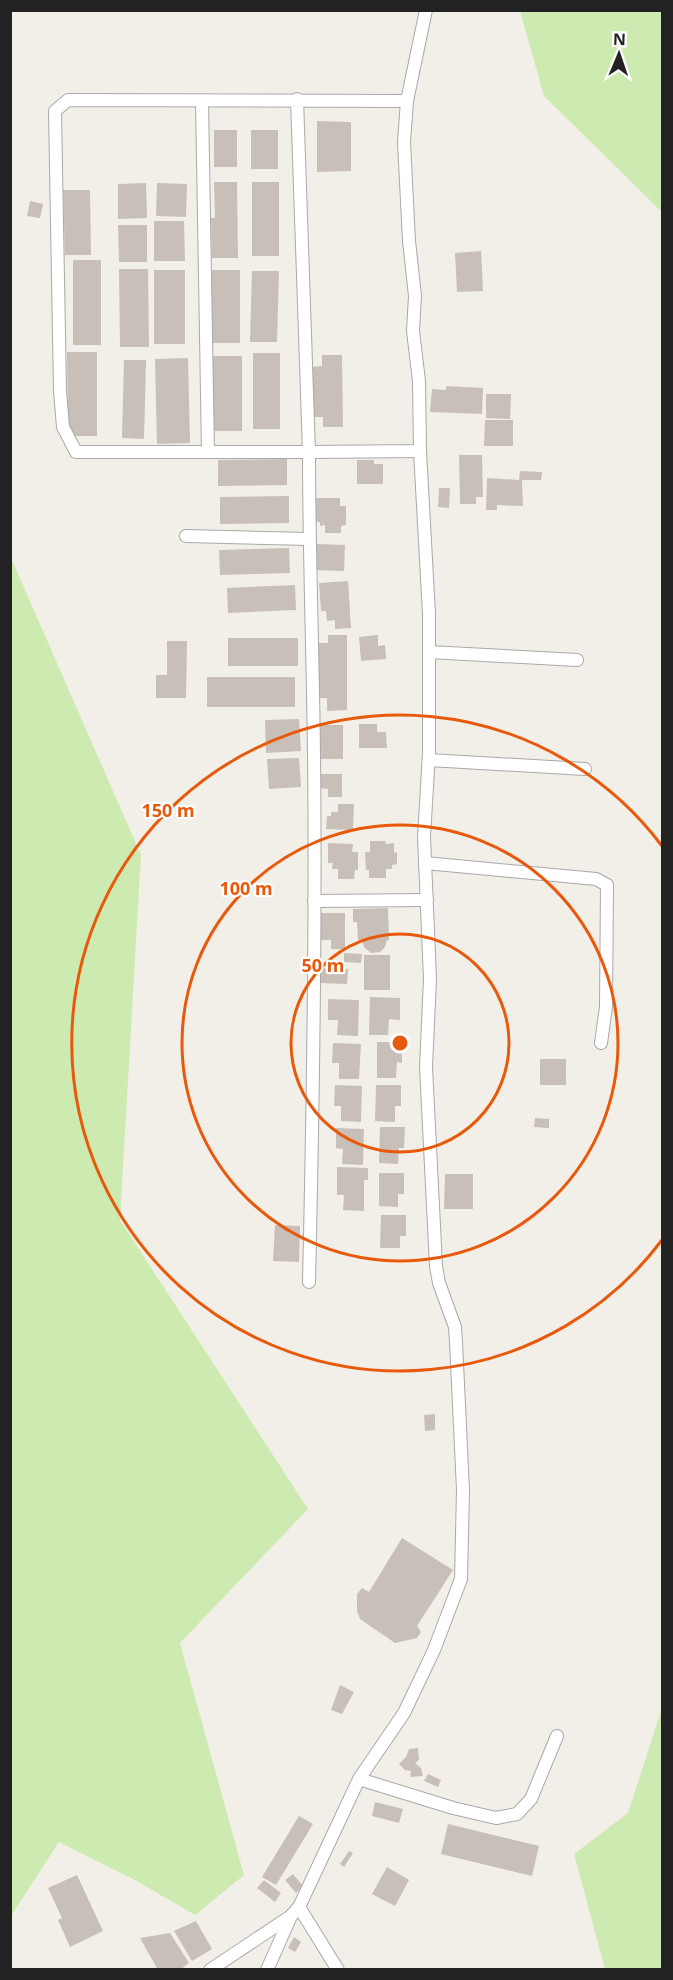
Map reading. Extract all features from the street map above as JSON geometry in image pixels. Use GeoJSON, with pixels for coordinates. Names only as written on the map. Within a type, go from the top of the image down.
{"type":"FeatureCollection","features":[{"type":"Feature","properties":{"kind":"street"},"geometry":{"type":"LineString","coordinates":[[267,1970],[359,1779],[404,1713],[434,1650],[461,1579],[463,1490],[455,1327],[439,1283],[436,1266],[426,1067],[430,978],[424,837],[429,760],[429,614],[420,451],[419,381],[413,331],[415,297],[409,241],[404,142],[407,101],[426,10]]}},
{"type":"Feature","properties":{"kind":"street"},"geometry":{"type":"LineString","coordinates":[[297,99],[309,452],[314,756],[314,1062],[309,1282]]}},
{"type":"Feature","properties":{"kind":"street"},"geometry":{"type":"LineString","coordinates":[[407,101],[68,100],[55,111],[60,391],[63,427],[76,452],[420,451]]}},
{"type":"Feature","properties":{"kind":"street"},"geometry":{"type":"LineString","coordinates":[[202,101],[208,452]]}},
{"type":"Feature","properties":{"kind":"street"},"geometry":{"type":"LineString","coordinates":[[186,536],[309,539]]}},
{"type":"Feature","properties":{"kind":"street"},"geometry":{"type":"LineString","coordinates":[[429,652],[577,660]]}},
{"type":"Feature","properties":{"kind":"street"},"geometry":{"type":"LineString","coordinates":[[429,760],[585,769]]}},
{"type":"Feature","properties":{"kind":"street"},"geometry":{"type":"LineString","coordinates":[[425,864],[596,879],[607,885],[606,1007],[601,1043]]}},
{"type":"Feature","properties":{"kind":"street"},"geometry":{"type":"LineString","coordinates":[[314,901],[427,900]]}},
{"type":"Feature","properties":{"kind":"street"},"geometry":{"type":"LineString","coordinates":[[359,1779],[453,1808],[496,1818],[517,1814],[531,1799],[556,1736]]}},
{"type":"Feature","properties":{"kind":"street"},"geometry":{"type":"LineString","coordinates":[[210,1970],[295,1911]]}},
{"type":"Feature","properties":{"kind":"street"},"geometry":{"type":"LineString","coordinates":[[295,1911],[338,1970]]}},
{"type":"Feature","properties":{"kind":"green space"},"geometry":{"type":"Polygon","coordinates":[[[520,11],[662,11],[662,212],[544,96],[520,11]]]}},
{"type":"Feature","properties":{"kind":"green space"},"geometry":{"type":"Polygon","coordinates":[[[11,558],[141,855],[120,1220],[308,1509],[180,1643],[244,1875],[195,1915],[133,1879],[59,1842],[11,1916],[11,558]]]}},
{"type":"Feature","properties":{"kind":"green space"},"geometry":{"type":"Polygon","coordinates":[[[662,1708],[662,1969],[605,1969],[574,1854],[628,1813],[662,1708]]]}},
{"type":"Feature","properties":{"kind":"building"},"geometry":{"type":"Polygon","coordinates":[[[317,121],[351,122],[351,171],[317,172],[317,121]]]}},
{"type":"Feature","properties":{"kind":"building"},"geometry":{"type":"Polygon","coordinates":[[[214,130],[237,130],[237,167],[214,167],[214,130]]]}},
{"type":"Feature","properties":{"kind":"building"},"geometry":{"type":"Polygon","coordinates":[[[251,130],[278,130],[278,169],[251,169],[251,130]]]}},
{"type":"Feature","properties":{"kind":"building"},"geometry":{"type":"Polygon","coordinates":[[[214,182],[237,182],[238,258],[212,258],[211,218],[215,218],[214,182]]]}},
{"type":"Feature","properties":{"kind":"building"},"geometry":{"type":"Polygon","coordinates":[[[252,182],[279,182],[279,256],[252,256],[252,182]]]}},
{"type":"Feature","properties":{"kind":"building"},"geometry":{"type":"Polygon","coordinates":[[[146,183],[147,218],[118,219],[118,184],[146,183]]]}},
{"type":"Feature","properties":{"kind":"building"},"geometry":{"type":"Polygon","coordinates":[[[157,183],[187,184],[186,217],[156,216],[157,183]]]}},
{"type":"Feature","properties":{"kind":"building"},"geometry":{"type":"Polygon","coordinates":[[[63,190],[90,190],[91,255],[65,255],[63,190]]]}},
{"type":"Feature","properties":{"kind":"building"},"geometry":{"type":"Polygon","coordinates":[[[30,201],[43,204],[40,218],[27,216],[30,201]]]}},
{"type":"Feature","properties":{"kind":"building"},"geometry":{"type":"Polygon","coordinates":[[[154,221],[184,221],[185,261],[154,261],[154,221]]]}},
{"type":"Feature","properties":{"kind":"building"},"geometry":{"type":"Polygon","coordinates":[[[118,225],[147,225],[147,262],[119,262],[118,225]]]}},
{"type":"Feature","properties":{"kind":"building"},"geometry":{"type":"Polygon","coordinates":[[[481,251],[483,291],[457,292],[455,253],[481,251]]]}},
{"type":"Feature","properties":{"kind":"building"},"geometry":{"type":"Polygon","coordinates":[[[73,260],[101,260],[101,345],[73,345],[73,260]]]}},
{"type":"Feature","properties":{"kind":"building"},"geometry":{"type":"Polygon","coordinates":[[[119,269],[148,269],[149,347],[120,347],[119,269]]]}},
{"type":"Feature","properties":{"kind":"building"},"geometry":{"type":"Polygon","coordinates":[[[154,270],[185,270],[185,344],[154,344],[154,270]]]}},
{"type":"Feature","properties":{"kind":"building"},"geometry":{"type":"Polygon","coordinates":[[[212,270],[240,270],[240,343],[211,343],[212,270]]]}},
{"type":"Feature","properties":{"kind":"building"},"geometry":{"type":"Polygon","coordinates":[[[252,271],[279,271],[277,342],[250,342],[252,271]]]}},
{"type":"Feature","properties":{"kind":"building"},"geometry":{"type":"Polygon","coordinates":[[[67,352],[97,352],[97,436],[68,436],[67,352]]]}},
{"type":"Feature","properties":{"kind":"building"},"geometry":{"type":"Polygon","coordinates":[[[253,353],[280,353],[280,429],[253,429],[253,353]]]}},
{"type":"Feature","properties":{"kind":"building"},"geometry":{"type":"Polygon","coordinates":[[[322,355],[342,355],[343,427],[323,427],[323,417],[313,417],[313,367],[322,366],[322,355]]]}},
{"type":"Feature","properties":{"kind":"building"},"geometry":{"type":"Polygon","coordinates":[[[211,356],[242,356],[242,431],[211,431],[211,356]]]}},
{"type":"Feature","properties":{"kind":"building"},"geometry":{"type":"Polygon","coordinates":[[[188,358],[190,443],[157,444],[155,359],[188,358]]]}},
{"type":"Feature","properties":{"kind":"building"},"geometry":{"type":"Polygon","coordinates":[[[124,360],[146,360],[144,439],[122,438],[124,360]]]}},
{"type":"Feature","properties":{"kind":"building"},"geometry":{"type":"Polygon","coordinates":[[[446,386],[483,388],[482,414],[430,412],[432,389],[446,390],[446,386]]]}},
{"type":"Feature","properties":{"kind":"building"},"geometry":{"type":"Polygon","coordinates":[[[486,394],[511,394],[510,419],[486,418],[486,394]]]}},
{"type":"Feature","properties":{"kind":"building"},"geometry":{"type":"Polygon","coordinates":[[[485,420],[513,420],[513,446],[484,446],[485,420]]]}},
{"type":"Feature","properties":{"kind":"building"},"geometry":{"type":"Polygon","coordinates":[[[459,455],[482,455],[483,497],[476,497],[476,504],[460,504],[459,455]]]}},
{"type":"Feature","properties":{"kind":"building"},"geometry":{"type":"Polygon","coordinates":[[[287,459],[287,485],[218,486],[218,460],[287,459]]]}},
{"type":"Feature","properties":{"kind":"building"},"geometry":{"type":"Polygon","coordinates":[[[357,460],[374,460],[374,464],[383,464],[383,484],[357,484],[357,460]]]}},
{"type":"Feature","properties":{"kind":"building"},"geometry":{"type":"Polygon","coordinates":[[[520,471],[542,472],[541,480],[522,480],[523,506],[497,505],[497,510],[486,510],[487,478],[519,480],[520,471]]]}},
{"type":"Feature","properties":{"kind":"building"},"geometry":{"type":"Polygon","coordinates":[[[439,488],[450,488],[449,508],[438,507],[439,488]]]}},
{"type":"Feature","properties":{"kind":"building"},"geometry":{"type":"Polygon","coordinates":[[[289,496],[289,523],[220,524],[220,497],[289,496]]]}},
{"type":"Feature","properties":{"kind":"building"},"geometry":{"type":"Polygon","coordinates":[[[314,498],[340,498],[340,506],[346,506],[346,525],[341,526],[341,533],[325,533],[325,525],[320,526],[320,522],[314,522],[314,498]]]}},
{"type":"Feature","properties":{"kind":"building"},"geometry":{"type":"Polygon","coordinates":[[[316,544],[345,545],[344,571],[315,570],[316,544]]]}},
{"type":"Feature","properties":{"kind":"building"},"geometry":{"type":"Polygon","coordinates":[[[289,548],[290,573],[220,575],[219,550],[289,548]]]}},
{"type":"Feature","properties":{"kind":"building"},"geometry":{"type":"Polygon","coordinates":[[[348,581],[351,628],[335,629],[335,620],[327,621],[326,611],[321,611],[319,583],[348,581]]]}},
{"type":"Feature","properties":{"kind":"building"},"geometry":{"type":"Polygon","coordinates":[[[295,585],[296,610],[228,613],[227,588],[295,585]]]}},
{"type":"Feature","properties":{"kind":"building"},"geometry":{"type":"Polygon","coordinates":[[[328,635],[347,635],[347,710],[327,711],[327,698],[317,698],[316,643],[328,643],[328,635]]]}},
{"type":"Feature","properties":{"kind":"building"},"geometry":{"type":"Polygon","coordinates":[[[378,635],[378,646],[385,645],[386,659],[361,661],[359,637],[378,635]]]}},
{"type":"Feature","properties":{"kind":"building"},"geometry":{"type":"Polygon","coordinates":[[[228,638],[298,638],[298,666],[228,666],[228,638]]]}},
{"type":"Feature","properties":{"kind":"building"},"geometry":{"type":"Polygon","coordinates":[[[167,641],[187,641],[186,698],[156,698],[156,675],[167,675],[167,641]]]}},
{"type":"Feature","properties":{"kind":"building"},"geometry":{"type":"Polygon","coordinates":[[[207,677],[295,677],[295,707],[207,707],[207,677]]]}},
{"type":"Feature","properties":{"kind":"building"},"geometry":{"type":"Polygon","coordinates":[[[299,719],[301,751],[266,753],[265,720],[299,719]]]}},
{"type":"Feature","properties":{"kind":"building"},"geometry":{"type":"Polygon","coordinates":[[[359,724],[377,724],[377,732],[386,732],[387,748],[359,748],[359,724]]]}},
{"type":"Feature","properties":{"kind":"building"},"geometry":{"type":"Polygon","coordinates":[[[318,725],[343,725],[343,759],[318,759],[318,725]]]}},
{"type":"Feature","properties":{"kind":"building"},"geometry":{"type":"Polygon","coordinates":[[[299,758],[301,787],[269,789],[267,759],[299,758]]]}},
{"type":"Feature","properties":{"kind":"building"},"geometry":{"type":"Polygon","coordinates":[[[318,774],[342,774],[342,797],[328,797],[328,789],[318,788],[318,774]]]}},
{"type":"Feature","properties":{"kind":"building"},"geometry":{"type":"Polygon","coordinates":[[[338,804],[354,804],[353,830],[326,829],[327,816],[331,816],[331,812],[338,812],[338,804]]]}},
{"type":"Feature","properties":{"kind":"building"},"geometry":{"type":"Polygon","coordinates":[[[370,841],[394,843],[397,864],[392,865],[392,869],[386,869],[386,878],[369,878],[365,852],[370,852],[370,841]]]}},
{"type":"Feature","properties":{"kind":"building"},"geometry":{"type":"Polygon","coordinates":[[[328,843],[353,844],[352,852],[358,852],[358,870],[355,870],[354,879],[338,879],[338,869],[332,869],[333,863],[328,863],[328,843]]]}},
{"type":"Feature","properties":{"kind":"building"},"geometry":{"type":"Polygon","coordinates":[[[388,908],[389,940],[380,952],[371,953],[364,947],[362,940],[358,940],[357,922],[353,922],[353,909],[388,908]]]}},
{"type":"Feature","properties":{"kind":"building"},"geometry":{"type":"Polygon","coordinates":[[[320,913],[345,913],[345,949],[331,949],[331,940],[320,940],[320,913]]]}},
{"type":"Feature","properties":{"kind":"building"},"geometry":{"type":"Polygon","coordinates":[[[344,953],[362,954],[361,963],[344,962],[344,953]]]}},
{"type":"Feature","properties":{"kind":"building"},"geometry":{"type":"Polygon","coordinates":[[[364,955],[390,955],[390,990],[364,990],[364,955]]]}},
{"type":"Feature","properties":{"kind":"building"},"geometry":{"type":"Polygon","coordinates":[[[320,968],[348,969],[347,984],[319,983],[320,968]]]}},
{"type":"Feature","properties":{"kind":"building"},"geometry":{"type":"Polygon","coordinates":[[[370,997],[400,998],[400,1020],[389,1019],[388,1035],[369,1035],[370,997]]]}},
{"type":"Feature","properties":{"kind":"building"},"geometry":{"type":"Polygon","coordinates":[[[328,999],[359,1000],[358,1036],[337,1035],[338,1020],[328,1020],[328,999]]]}},
{"type":"Feature","properties":{"kind":"building"},"geometry":{"type":"Polygon","coordinates":[[[377,1042],[402,1042],[402,1063],[397,1062],[396,1078],[377,1078],[377,1042]]]}},
{"type":"Feature","properties":{"kind":"building"},"geometry":{"type":"Polygon","coordinates":[[[333,1043],[361,1044],[359,1079],[339,1079],[339,1063],[332,1063],[333,1043]]]}},
{"type":"Feature","properties":{"kind":"building"},"geometry":{"type":"Polygon","coordinates":[[[540,1059],[566,1059],[566,1085],[540,1085],[540,1059]]]}},
{"type":"Feature","properties":{"kind":"building"},"geometry":{"type":"Polygon","coordinates":[[[335,1085],[362,1086],[361,1122],[341,1121],[341,1106],[334,1106],[335,1085]]]}},
{"type":"Feature","properties":{"kind":"building"},"geometry":{"type":"Polygon","coordinates":[[[376,1085],[401,1085],[401,1106],[395,1106],[395,1122],[375,1121],[376,1085]]]}},
{"type":"Feature","properties":{"kind":"building"},"geometry":{"type":"Polygon","coordinates":[[[535,1118],[549,1119],[549,1128],[534,1127],[535,1118]]]}},
{"type":"Feature","properties":{"kind":"building"},"geometry":{"type":"Polygon","coordinates":[[[380,1127],[405,1127],[404,1148],[399,1148],[398,1164],[379,1163],[380,1127]]]}},
{"type":"Feature","properties":{"kind":"building"},"geometry":{"type":"Polygon","coordinates":[[[336,1128],[364,1129],[363,1165],[342,1164],[343,1149],[336,1148],[336,1128]]]}},
{"type":"Feature","properties":{"kind":"building"},"geometry":{"type":"Polygon","coordinates":[[[337,1167],[368,1168],[368,1180],[364,1180],[364,1211],[343,1210],[344,1195],[337,1195],[337,1167]]]}},
{"type":"Feature","properties":{"kind":"building"},"geometry":{"type":"Polygon","coordinates":[[[379,1173],[404,1173],[404,1194],[398,1194],[398,1207],[379,1206],[379,1173]]]}},
{"type":"Feature","properties":{"kind":"building"},"geometry":{"type":"Polygon","coordinates":[[[445,1174],[473,1174],[473,1209],[444,1209],[445,1174]]]}},
{"type":"Feature","properties":{"kind":"building"},"geometry":{"type":"Polygon","coordinates":[[[381,1215],[406,1215],[406,1236],[400,1236],[400,1248],[380,1248],[381,1215]]]}},
{"type":"Feature","properties":{"kind":"building"},"geometry":{"type":"Polygon","coordinates":[[[275,1225],[300,1226],[299,1262],[273,1261],[275,1225]]]}},
{"type":"Feature","properties":{"kind":"building"},"geometry":{"type":"Polygon","coordinates":[[[435,1414],[435,1430],[425,1431],[424,1415],[435,1414]]]}},
{"type":"Feature","properties":{"kind":"building"},"geometry":{"type":"Polygon","coordinates":[[[402,1538],[453,1570],[417,1626],[421,1632],[417,1638],[395,1643],[360,1619],[357,1611],[357,1594],[362,1588],[369,1592],[402,1538]]]}},
{"type":"Feature","properties":{"kind":"building"},"geometry":{"type":"Polygon","coordinates":[[[340,1685],[354,1692],[342,1714],[331,1710],[340,1685]]]}},
{"type":"Feature","properties":{"kind":"building"},"geometry":{"type":"Polygon","coordinates":[[[418,1748],[419,1760],[415,1763],[421,1768],[423,1776],[410,1777],[411,1771],[405,1770],[399,1764],[406,1757],[409,1749],[418,1748]]]}},
{"type":"Feature","properties":{"kind":"building"},"geometry":{"type":"Polygon","coordinates":[[[428,1774],[441,1780],[438,1787],[424,1781],[428,1774]]]}},
{"type":"Feature","properties":{"kind":"building"},"geometry":{"type":"Polygon","coordinates":[[[375,1802],[403,1809],[399,1823],[372,1816],[375,1802]]]}},
{"type":"Feature","properties":{"kind":"building"},"geometry":{"type":"Polygon","coordinates":[[[299,1816],[313,1824],[276,1885],[262,1877],[299,1816]]]}},
{"type":"Feature","properties":{"kind":"building"},"geometry":{"type":"Polygon","coordinates":[[[448,1824],[539,1846],[532,1876],[441,1854],[448,1824]]]}},
{"type":"Feature","properties":{"kind":"building"},"geometry":{"type":"Polygon","coordinates":[[[349,1851],[353,1853],[344,1867],[340,1864],[349,1851]]]}},
{"type":"Feature","properties":{"kind":"building"},"geometry":{"type":"Polygon","coordinates":[[[387,1867],[409,1880],[395,1906],[372,1894],[387,1867]]]}},
{"type":"Feature","properties":{"kind":"building"},"geometry":{"type":"Polygon","coordinates":[[[293,1874],[303,1886],[296,1893],[285,1880],[293,1874]]]}},
{"type":"Feature","properties":{"kind":"building"},"geometry":{"type":"Polygon","coordinates":[[[77,1875],[103,1931],[70,1947],[58,1920],[62,1918],[48,1888],[77,1875]]]}},
{"type":"Feature","properties":{"kind":"building"},"geometry":{"type":"Polygon","coordinates":[[[264,1880],[281,1893],[275,1902],[257,1888],[264,1880]]]}},
{"type":"Feature","properties":{"kind":"building"},"geometry":{"type":"Polygon","coordinates":[[[196,1921],[212,1949],[192,1961],[174,1931],[196,1921]]]}},
{"type":"Feature","properties":{"kind":"building"},"geometry":{"type":"Polygon","coordinates":[[[170,1933],[189,1963],[180,1970],[158,1970],[140,1938],[170,1933]]]}},
{"type":"Feature","properties":{"kind":"building"},"geometry":{"type":"Polygon","coordinates":[[[294,1937],[301,1942],[295,1952],[288,1948],[294,1937]]]}}]}
